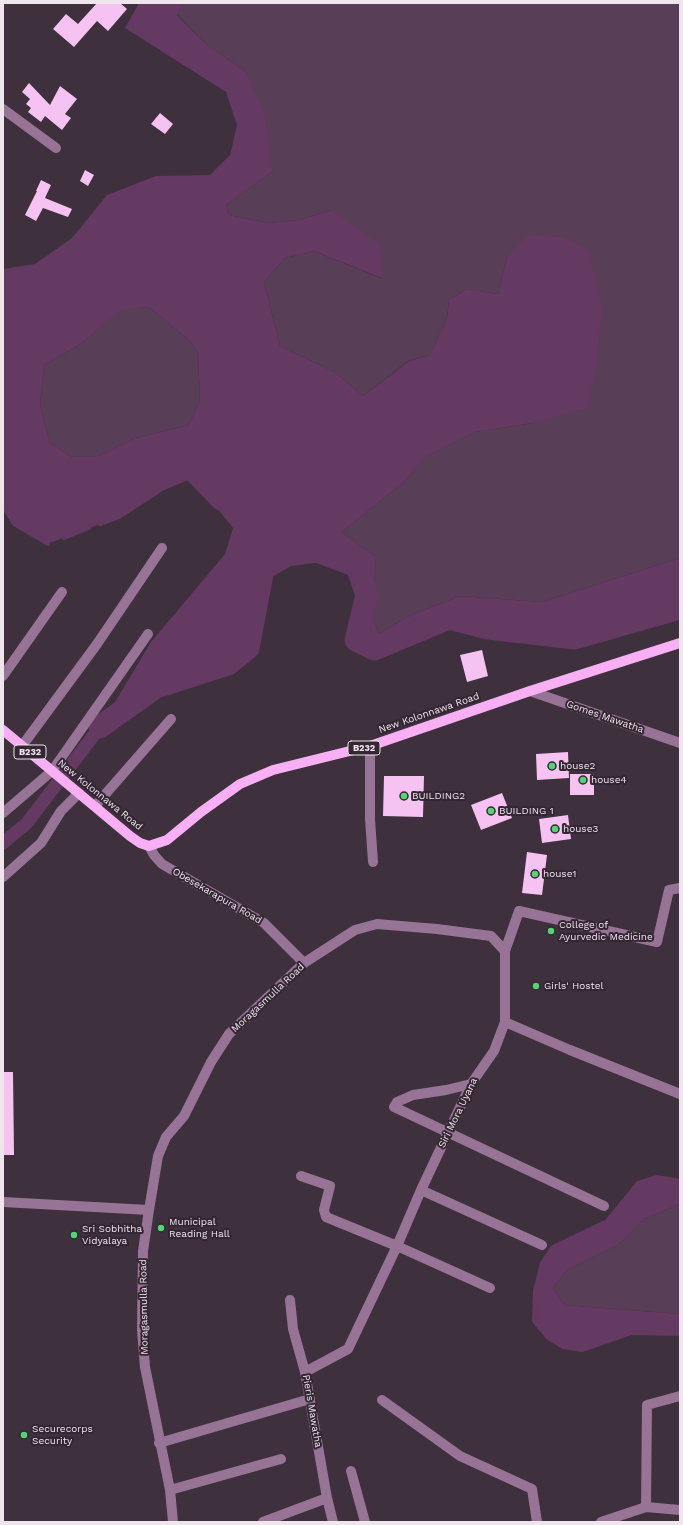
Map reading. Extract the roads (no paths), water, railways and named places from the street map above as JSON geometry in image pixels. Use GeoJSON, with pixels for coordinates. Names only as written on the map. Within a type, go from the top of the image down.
{"type":"FeatureCollection","features":[{"type":"Feature","properties":{"kind":"main road","name":"New Kolonnawa Road"},"geometry":{"type":"LineString","coordinates":[[3,730],[130,836],[140,843],[149,846],[167,840],[201,812],[240,784],[273,770],[370,746],[530,691],[680,643]]}},
{"type":"Feature","properties":{"kind":"street"},"geometry":{"type":"LineString","coordinates":[[3,109],[56,148]]}},
{"type":"Feature","properties":{"kind":"street"},"geometry":{"type":"LineString","coordinates":[[22,746],[97,644],[162,548]]}},
{"type":"Feature","properties":{"kind":"street"},"geometry":{"type":"LineString","coordinates":[[3,676],[62,592]]}},
{"type":"Feature","properties":{"kind":"street"},"geometry":{"type":"LineString","coordinates":[[3,813],[54,773],[148,634]]}},
{"type":"Feature","properties":{"kind":"street","name":"Gomes Mawatha"},"geometry":{"type":"LineString","coordinates":[[530,691],[680,743]]}},
{"type":"Feature","properties":{"kind":"street"},"geometry":{"type":"LineString","coordinates":[[95,806],[171,719]]}},
{"type":"Feature","properties":{"kind":"street"},"geometry":{"type":"LineString","coordinates":[[370,746],[370,819],[372,862]]}},
{"type":"Feature","properties":{"kind":"street"},"geometry":{"type":"LineString","coordinates":[[3,877],[41,843],[61,811],[78,792]]}},
{"type":"Feature","properties":{"kind":"street","name":"Obesekarapura Road"},"geometry":{"type":"LineString","coordinates":[[149,846],[154,856],[162,864],[264,923],[304,963]]}},
{"type":"Feature","properties":{"kind":"street","name":"Siri Mora Uyana"},"geometry":{"type":"LineString","coordinates":[[305,1372],[348,1349],[398,1246],[421,1190],[471,1084],[494,1051],[505,1022],[505,951],[519,911],[657,942],[669,890],[680,888]]}},
{"type":"Feature","properties":{"kind":"street","name":"Moragasmulla Road"},"geometry":{"type":"LineString","coordinates":[[173,1522],[170,1490],[159,1443],[145,1367],[142,1330],[143,1251],[148,1210],[158,1156],[166,1137],[184,1116],[211,1062],[229,1034],[304,963],[355,930],[377,924],[437,929],[491,936],[505,951]]}},
{"type":"Feature","properties":{"kind":"street"},"geometry":{"type":"LineString","coordinates":[[505,1022],[680,1094]]}},
{"type":"Feature","properties":{"kind":"street"},"geometry":{"type":"LineString","coordinates":[[471,1084],[446,1090],[413,1095],[396,1102],[394,1107],[604,1206]]}},
{"type":"Feature","properties":{"kind":"street"},"geometry":{"type":"LineString","coordinates":[[301,1176],[330,1186],[324,1210],[326,1217],[398,1246],[490,1288]]}},
{"type":"Feature","properties":{"kind":"street"},"geometry":{"type":"LineString","coordinates":[[421,1190],[542,1245]]}},
{"type":"Feature","properties":{"kind":"street"},"geometry":{"type":"LineString","coordinates":[[3,1202],[148,1210]]}},
{"type":"Feature","properties":{"kind":"street","name":"Pieris Mawatha"},"geometry":{"type":"LineString","coordinates":[[290,1300],[293,1329],[305,1372],[327,1498],[333,1522]]}},
{"type":"Feature","properties":{"kind":"street"},"geometry":{"type":"LineString","coordinates":[[646,1507],[647,1405],[680,1396]]}},
{"type":"Feature","properties":{"kind":"street"},"geometry":{"type":"LineString","coordinates":[[159,1443],[310,1399]]}},
{"type":"Feature","properties":{"kind":"street"},"geometry":{"type":"LineString","coordinates":[[382,1400],[460,1456],[532,1489],[537,1522]]}},
{"type":"Feature","properties":{"kind":"street"},"geometry":{"type":"LineString","coordinates":[[170,1490],[281,1459]]}},
{"type":"Feature","properties":{"kind":"street"},"geometry":{"type":"LineString","coordinates":[[351,1471],[365,1522]]}},
{"type":"Feature","properties":{"kind":"street"},"geometry":{"type":"LineString","coordinates":[[263,1522],[327,1498]]}},
{"type":"Feature","properties":{"kind":"street"},"geometry":{"type":"LineString","coordinates":[[601,1522],[633,1517],[646,1507],[680,1510]]}},
{"type":"Feature","properties":{"kind":"waterway"},"geometry":{"type":"LineString","coordinates":[[100,524],[119,517],[162,489],[188,478],[216,507],[220,509]]}},
{"type":"Feature","properties":{"kind":"waterway"},"geometry":{"type":"LineString","coordinates":[[3,506],[14,524],[48,544]]}},
{"type":"Feature","properties":{"kind":"waterway"},"geometry":{"type":"LineString","coordinates":[[64,538],[89,528]]}},
{"type":"Feature","properties":{"kind":"waterway"},"geometry":{"type":"LineString","coordinates":[[100,727],[156,687],[228,664],[248,648],[263,569],[287,555],[317,551],[357,566],[367,595],[356,640],[374,649],[449,618],[488,628],[575,638],[680,608]]}},
{"type":"Feature","properties":{"kind":"waterway"},"geometry":{"type":"LineString","coordinates":[[3,843],[27,823],[100,727]]}},
{"type":"Feature","properties":{"kind":"waterway"},"geometry":{"type":"LineString","coordinates":[[680,1181],[657,1177],[638,1183],[607,1221],[553,1247],[542,1263],[535,1291],[534,1321],[547,1337],[563,1347],[582,1350],[631,1333],[680,1334]]}},
{"type":"Feature","properties":{"kind":"place","name":"house2"},"geometry":{"type":"Point","coordinates":[552,766]}},
{"type":"Feature","properties":{"kind":"place","name":"house4"},"geometry":{"type":"Point","coordinates":[583,780]}},
{"type":"Feature","properties":{"kind":"place","name":"BUILDING2"},"geometry":{"type":"Point","coordinates":[404,796]}},
{"type":"Feature","properties":{"kind":"place","name":"BUILDING 1"},"geometry":{"type":"Point","coordinates":[491,811]}},
{"type":"Feature","properties":{"kind":"place","name":"house3"},"geometry":{"type":"Point","coordinates":[555,829]}},
{"type":"Feature","properties":{"kind":"place","name":"house1"},"geometry":{"type":"Point","coordinates":[535,874]}},
{"type":"Feature","properties":{"kind":"place","name":"College of Ayurvedic Medicine"},"geometry":{"type":"Point","coordinates":[551,931]}},
{"type":"Feature","properties":{"kind":"place","name":"Girls' Hostel"},"geometry":{"type":"Point","coordinates":[536,986]}},
{"type":"Feature","properties":{"kind":"place","name":"Municipal Reading Hall"},"geometry":{"type":"Point","coordinates":[161,1228]}},
{"type":"Feature","properties":{"kind":"place","name":"Sri Sobhitha Vidyalaya"},"geometry":{"type":"Point","coordinates":[74,1235]}},
{"type":"Feature","properties":{"kind":"place","name":"Securecorps Security"},"geometry":{"type":"Point","coordinates":[24,1435]}}]}
